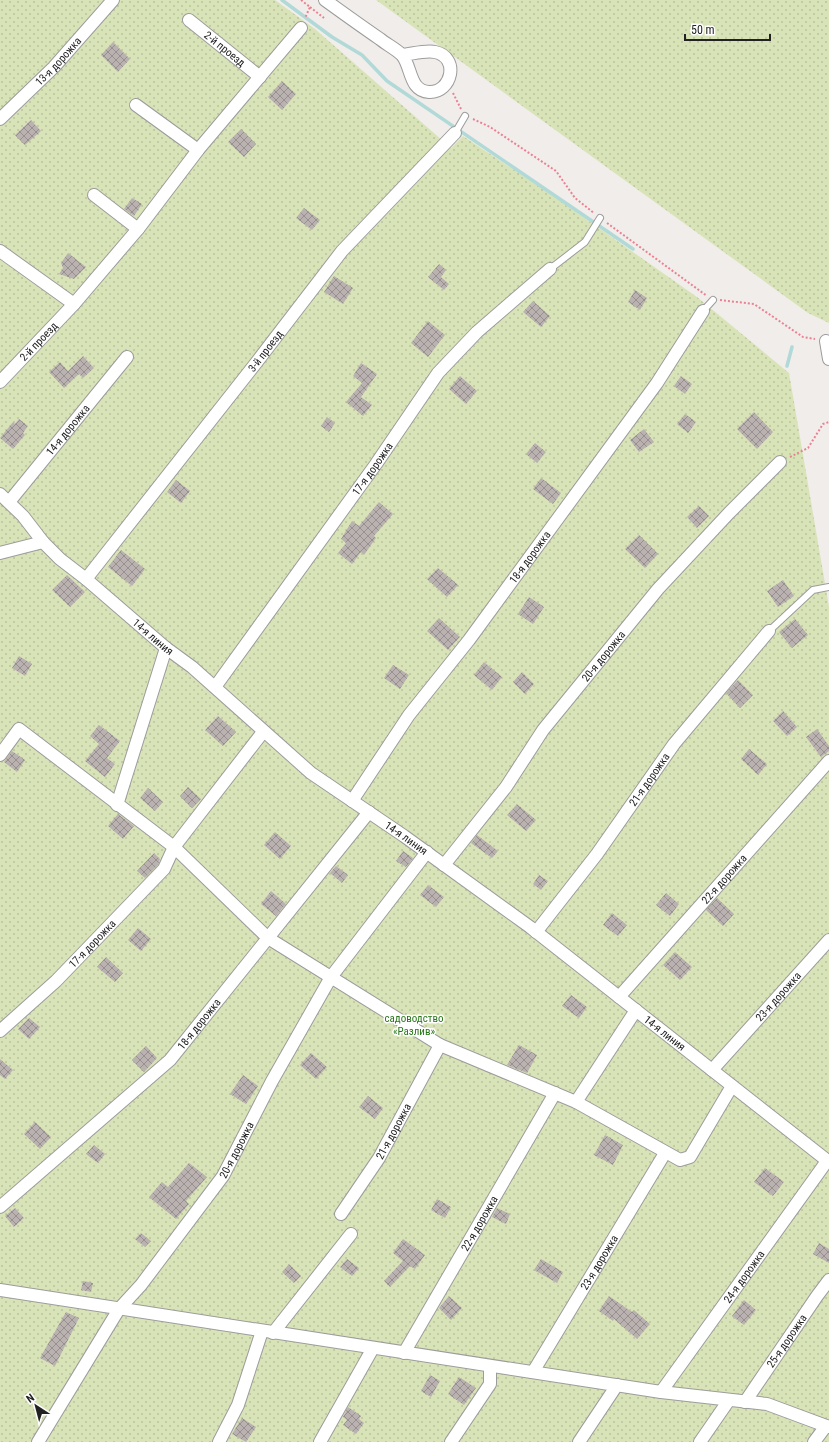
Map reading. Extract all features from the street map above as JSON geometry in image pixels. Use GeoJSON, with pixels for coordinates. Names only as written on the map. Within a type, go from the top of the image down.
{"type":"FeatureCollection","features":[{"type":"Feature","properties":{"kind":"street","name":"13-я дорожка"},"geometry":{"type":"LineString","coordinates":[[0,119],[54,67],[113,0]]}},
{"type":"Feature","properties":{"kind":"street"},"geometry":{"type":"LineString","coordinates":[[325,0],[402,55],[414,84],[420,89],[427,92],[435,92],[448,83],[451,75],[451,68],[449,62],[442,55],[435,52],[402,55]]}},
{"type":"Feature","properties":{"kind":"street","name":"2-й проезд"},"geometry":{"type":"LineString","coordinates":[[189,20],[260,77]]}},
{"type":"Feature","properties":{"kind":"street","name":"2-й проезд"},"geometry":{"type":"LineString","coordinates":[[1,380],[74,304],[138,229],[198,150],[301,28]]}},
{"type":"Feature","properties":{"kind":"street"},"geometry":{"type":"LineString","coordinates":[[136,105],[198,150]]}},
{"type":"Feature","properties":{"kind":"street","name":"3-й проезд"},"geometry":{"type":"LineString","coordinates":[[86,579],[251,370],[342,251],[454,133]]}},
{"type":"Feature","properties":{"kind":"street"},"geometry":{"type":"LineString","coordinates":[[94,195],[138,229]]}},
{"type":"Feature","properties":{"kind":"street"},"geometry":{"type":"LineString","coordinates":[[0,252],[74,304]]}},
{"type":"Feature","properties":{"kind":"street","name":"17-я дорожка"},"geometry":{"type":"LineString","coordinates":[[215,687],[376,464],[438,373],[477,332],[550,269]]}},
{"type":"Feature","properties":{"kind":"street","name":"18-я дорожка"},"geometry":{"type":"LineString","coordinates":[[352,801],[409,715],[469,640],[657,383],[703,311]]}},
{"type":"Feature","properties":{"kind":"street"},"geometry":{"type":"LineString","coordinates":[[828,340],[829,359]]}},
{"type":"Feature","properties":{"kind":"street","name":"14-я дорожка"},"geometry":{"type":"LineString","coordinates":[[5,498],[127,358]]}},
{"type":"Feature","properties":{"kind":"street","name":"20-я дорожка"},"geometry":{"type":"LineString","coordinates":[[444,865],[506,787],[543,730],[658,589],[729,513],[780,462]]}},
{"type":"Feature","properties":{"kind":"street","name":"14-я линия"},"geometry":{"type":"LineString","coordinates":[[5,498],[23,516],[43,542],[60,560],[86,579],[166,648],[192,667],[263,732],[311,773],[426,852],[536,932],[828,1162]]}},
{"type":"Feature","properties":{"kind":"street"},"geometry":{"type":"LineString","coordinates":[[0,553],[43,542]]}},
{"type":"Feature","properties":{"kind":"street","name":"21-я дорожка"},"geometry":{"type":"LineString","coordinates":[[536,932],[598,854],[674,744],[769,631]]}},
{"type":"Feature","properties":{"kind":"street"},"geometry":{"type":"LineString","coordinates":[[117,805],[166,648]]}},
{"type":"Feature","properties":{"kind":"street"},"geometry":{"type":"LineString","coordinates":[[0,755],[19,729],[174,847],[268,938],[440,1045],[576,1102],[680,1160],[690,1157],[732,1086]]}},
{"type":"Feature","properties":{"kind":"street","name":"17-я дорожка"},"geometry":{"type":"LineString","coordinates":[[0,1031],[56,980],[164,869],[174,847],[263,732]]}},
{"type":"Feature","properties":{"kind":"street","name":"22-я дорожка"},"geometry":{"type":"LineString","coordinates":[[619,997],[829,761]]}},
{"type":"Feature","properties":{"kind":"street","name":"18-я дорожка"},"geometry":{"type":"LineString","coordinates":[[0,1207],[170,1060],[369,812]]}},
{"type":"Feature","properties":{"kind":"street","name":"20-я дорожка"},"geometry":{"type":"LineString","coordinates":[[38,1442],[119,1309],[142,1285],[223,1176],[272,1081],[332,977],[426,852]]}},
{"type":"Feature","properties":{"kind":"street","name":"23-я дорожка"},"geometry":{"type":"LineString","coordinates":[[712,1070],[829,940]]}},
{"type":"Feature","properties":{"kind":"street"},"geometry":{"type":"LineString","coordinates":[[576,1102],[636,1010]]}},
{"type":"Feature","properties":{"kind":"street","name":"21-я дорожка"},"geometry":{"type":"LineString","coordinates":[[341,1214],[379,1158],[440,1045]]}},
{"type":"Feature","properties":{"kind":"street","name":"22-я дорожка"},"geometry":{"type":"LineString","coordinates":[[404,1353],[555,1093]]}},
{"type":"Feature","properties":{"kind":"street","name":"23-я дорожка"},"geometry":{"type":"LineString","coordinates":[[533,1372],[665,1152]]}},
{"type":"Feature","properties":{"kind":"street","name":"24-я дорожка"},"geometry":{"type":"LineString","coordinates":[[661,1392],[828,1162]]}},
{"type":"Feature","properties":{"kind":"street"},"geometry":{"type":"LineString","coordinates":[[219,1442],[238,1405],[268,1332],[351,1234]]}},
{"type":"Feature","properties":{"kind":"street","name":"25-я дорожка"},"geometry":{"type":"LineString","coordinates":[[745,1402],[829,1280]]}},
{"type":"Feature","properties":{"kind":"street"},"geometry":{"type":"LineString","coordinates":[[0,1290],[661,1392],[767,1404],[827,1427],[814,1442]]}},
{"type":"Feature","properties":{"kind":"street"},"geometry":{"type":"LineString","coordinates":[[320,1442],[373,1348]]}},
{"type":"Feature","properties":{"kind":"street"},"geometry":{"type":"LineString","coordinates":[[451,1442],[490,1384],[490,1366]]}},
{"type":"Feature","properties":{"kind":"street"},"geometry":{"type":"LineString","coordinates":[[579,1442],[617,1385]]}},
{"type":"Feature","properties":{"kind":"street"},"geometry":{"type":"LineString","coordinates":[[700,1442],[729,1400]]}},
{"type":"Feature","properties":{"kind":"lane"},"geometry":{"type":"LineString","coordinates":[[454,133],[465,116]]}},
{"type":"Feature","properties":{"kind":"lane"},"geometry":{"type":"LineString","coordinates":[[550,269],[585,242],[599,220]]}},
{"type":"Feature","properties":{"kind":"lane"},"geometry":{"type":"LineString","coordinates":[[703,311],[713,300]]}},
{"type":"Feature","properties":{"kind":"lane"},"geometry":{"type":"LineString","coordinates":[[769,631],[813,590],[829,587]]}},
{"type":"Feature","properties":{"kind":"path"},"geometry":{"type":"LineString","coordinates":[[301,0],[324,18]]}},
{"type":"Feature","properties":{"kind":"path"},"geometry":{"type":"LineString","coordinates":[[307,14],[310,7]]}},
{"type":"Feature","properties":{"kind":"path"},"geometry":{"type":"LineString","coordinates":[[448,83],[465,116],[490,127],[556,171],[575,198],[599,220],[713,300],[754,304],[803,337],[828,340]]}},
{"type":"Feature","properties":{"kind":"path"},"geometry":{"type":"LineString","coordinates":[[780,462],[808,448],[823,424],[829,422]]}},
{"type":"Feature","properties":{"kind":"green space","name":"садоводство «Разлив»"},"geometry":{"type":"Polygon","coordinates":[[[0,0],[275,0],[315,29],[451,148],[463,136],[549,193],[697,297],[789,373],[829,607],[829,1442],[0,1442],[0,0]]]}},
{"type":"Feature","properties":{"kind":"green space"},"geometry":{"type":"Polygon","coordinates":[[[376,0],[829,0],[829,323],[808,313],[376,0]]]}},
{"type":"Feature","properties":{"kind":"building"},"geometry":{"type":"Polygon","coordinates":[[[113,42],[130,59],[118,72],[101,55],[113,42]]]}},
{"type":"Feature","properties":{"kind":"building"},"geometry":{"type":"Polygon","coordinates":[[[282,81],[296,94],[282,110],[268,97],[282,81]]]}},
{"type":"Feature","properties":{"kind":"building"},"geometry":{"type":"Polygon","coordinates":[[[31,120],[41,131],[25,145],[15,135],[31,120]]]}},
{"type":"Feature","properties":{"kind":"building"},"geometry":{"type":"Polygon","coordinates":[[[241,129],[256,144],[244,157],[228,142],[241,129]]]}},
{"type":"Feature","properties":{"kind":"building"},"geometry":{"type":"Polygon","coordinates":[[[132,198],[142,204],[134,216],[124,209],[132,198]]]}},
{"type":"Feature","properties":{"kind":"building"},"geometry":{"type":"Polygon","coordinates":[[[304,208],[320,220],[312,230],[296,218],[304,208]]]}},
{"type":"Feature","properties":{"kind":"building"},"geometry":{"type":"Polygon","coordinates":[[[68,253],[86,267],[74,279],[59,274],[63,268],[61,263],[68,253]]]}},
{"type":"Feature","properties":{"kind":"building"},"geometry":{"type":"Polygon","coordinates":[[[439,264],[446,270],[441,277],[449,284],[444,290],[428,277],[439,264]]]}},
{"type":"Feature","properties":{"kind":"building"},"geometry":{"type":"Polygon","coordinates":[[[334,276],[353,288],[343,304],[324,292],[334,276]]]}},
{"type":"Feature","properties":{"kind":"building"},"geometry":{"type":"Polygon","coordinates":[[[635,290],[647,298],[640,310],[628,302],[635,290]]]}},
{"type":"Feature","properties":{"kind":"building"},"geometry":{"type":"Polygon","coordinates":[[[533,301],[550,316],[541,327],[523,312],[533,301]]]}},
{"type":"Feature","properties":{"kind":"building"},"geometry":{"type":"Polygon","coordinates":[[[428,321],[445,335],[428,357],[411,343],[428,321]]]}},
{"type":"Feature","properties":{"kind":"building"},"geometry":{"type":"Polygon","coordinates":[[[83,356],[94,368],[83,378],[79,374],[64,388],[49,372],[60,362],[68,371],[83,356]]]}},
{"type":"Feature","properties":{"kind":"building"},"geometry":{"type":"Polygon","coordinates":[[[361,363],[377,374],[361,397],[372,405],[363,416],[346,402],[362,383],[353,376],[361,363]]]}},
{"type":"Feature","properties":{"kind":"building"},"geometry":{"type":"Polygon","coordinates":[[[460,376],[477,391],[466,404],[449,389],[460,376]]]}},
{"type":"Feature","properties":{"kind":"building"},"geometry":{"type":"Polygon","coordinates":[[[681,376],[692,384],[685,394],[674,386],[681,376]]]}},
{"type":"Feature","properties":{"kind":"building"},"geometry":{"type":"Polygon","coordinates":[[[754,412],[773,432],[757,449],[737,429],[754,412]]]}},
{"type":"Feature","properties":{"kind":"building"},"geometry":{"type":"Polygon","coordinates":[[[685,414],[696,422],[688,433],[677,424],[685,414]]]}},
{"type":"Feature","properties":{"kind":"building"},"geometry":{"type":"Polygon","coordinates":[[[327,417],[335,423],[329,432],[321,426],[327,417]]]}},
{"type":"Feature","properties":{"kind":"building"},"geometry":{"type":"Polygon","coordinates":[[[19,419],[28,426],[23,433],[25,435],[13,449],[0,438],[13,422],[15,424],[19,419]]]}},
{"type":"Feature","properties":{"kind":"building"},"geometry":{"type":"Polygon","coordinates":[[[644,429],[654,442],[639,452],[630,440],[644,429]]]}},
{"type":"Feature","properties":{"kind":"building"},"geometry":{"type":"Polygon","coordinates":[[[535,443],[546,452],[537,463],[526,454],[535,443]]]}},
{"type":"Feature","properties":{"kind":"building"},"geometry":{"type":"Polygon","coordinates":[[[541,478],[561,493],[553,504],[533,489],[541,478]]]}},
{"type":"Feature","properties":{"kind":"building"},"geometry":{"type":"Polygon","coordinates":[[[176,480],[190,491],[181,503],[167,492],[176,480]]]}},
{"type":"Feature","properties":{"kind":"building"},"geometry":{"type":"Polygon","coordinates":[[[379,502],[393,514],[374,536],[376,538],[364,555],[361,552],[352,564],[338,553],[346,543],[341,539],[352,521],[359,526],[379,502]]]}},
{"type":"Feature","properties":{"kind":"building"},"geometry":{"type":"Polygon","coordinates":[[[699,506],[709,516],[697,528],[687,517],[699,506]]]}},
{"type":"Feature","properties":{"kind":"building"},"geometry":{"type":"Polygon","coordinates":[[[639,535],[658,554],[645,568],[625,549],[639,535]]]}},
{"type":"Feature","properties":{"kind":"building"},"geometry":{"type":"Polygon","coordinates":[[[121,550],[145,569],[132,586],[108,567],[121,550]]]}},
{"type":"Feature","properties":{"kind":"building"},"geometry":{"type":"Polygon","coordinates":[[[438,568],[458,585],[447,597],[427,579],[438,568]]]}},
{"type":"Feature","properties":{"kind":"building"},"geometry":{"type":"Polygon","coordinates":[[[67,575],[85,592],[70,607],[52,590],[67,575]]]}},
{"type":"Feature","properties":{"kind":"building"},"geometry":{"type":"Polygon","coordinates":[[[783,580],[794,596],[778,607],[767,591],[783,580]]]}},
{"type":"Feature","properties":{"kind":"building"},"geometry":{"type":"Polygon","coordinates":[[[529,597],[544,607],[533,624],[518,614],[529,597]]]}},
{"type":"Feature","properties":{"kind":"building"},"geometry":{"type":"Polygon","coordinates":[[[439,618],[460,637],[448,650],[427,631],[439,618]]]}},
{"type":"Feature","properties":{"kind":"building"},"geometry":{"type":"Polygon","coordinates":[[[795,619],[808,635],[792,648],[779,632],[795,619]]]}},
{"type":"Feature","properties":{"kind":"building"},"geometry":{"type":"Polygon","coordinates":[[[19,656],[32,664],[25,676],[12,668],[19,656]]]}},
{"type":"Feature","properties":{"kind":"building"},"geometry":{"type":"Polygon","coordinates":[[[484,662],[502,677],[492,690],[474,675],[484,662]]]}},
{"type":"Feature","properties":{"kind":"building"},"geometry":{"type":"Polygon","coordinates":[[[393,665],[409,675],[400,689],[384,678],[393,665]]]}},
{"type":"Feature","properties":{"kind":"building"},"geometry":{"type":"Polygon","coordinates":[[[522,672],[534,684],[525,694],[513,682],[522,672]]]}},
{"type":"Feature","properties":{"kind":"building"},"geometry":{"type":"Polygon","coordinates":[[[738,680],[753,695],[740,708],[726,693],[738,680]]]}},
{"type":"Feature","properties":{"kind":"building"},"geometry":{"type":"Polygon","coordinates":[[[783,711],[797,727],[787,736],[773,721],[783,711]]]}},
{"type":"Feature","properties":{"kind":"building"},"geometry":{"type":"Polygon","coordinates":[[[218,716],[236,732],[223,746],[205,730],[218,716]]]}},
{"type":"Feature","properties":{"kind":"building"},"geometry":{"type":"Polygon","coordinates":[[[99,725],[120,741],[107,758],[115,764],[105,777],[85,761],[99,744],[90,736],[99,725]]]}},
{"type":"Feature","properties":{"kind":"building"},"geometry":{"type":"Polygon","coordinates":[[[817,729],[829,746],[829,751],[821,757],[806,737],[817,729]]]}},
{"type":"Feature","properties":{"kind":"building"},"geometry":{"type":"Polygon","coordinates":[[[749,749],[767,764],[758,775],[741,759],[749,749]]]}},
{"type":"Feature","properties":{"kind":"building"},"geometry":{"type":"Polygon","coordinates":[[[12,751],[25,760],[17,772],[4,762],[12,751]]]}},
{"type":"Feature","properties":{"kind":"building"},"geometry":{"type":"Polygon","coordinates":[[[188,787],[201,799],[192,808],[180,796],[188,787]]]}},
{"type":"Feature","properties":{"kind":"building"},"geometry":{"type":"Polygon","coordinates":[[[148,788],[163,802],[155,811],[140,798],[148,788]]]}},
{"type":"Feature","properties":{"kind":"building"},"geometry":{"type":"Polygon","coordinates":[[[517,804],[536,820],[526,831],[507,815],[517,804]]]}},
{"type":"Feature","properties":{"kind":"building"},"geometry":{"type":"Polygon","coordinates":[[[118,814],[134,826],[123,839],[108,826],[118,814]]]}},
{"type":"Feature","properties":{"kind":"building"},"geometry":{"type":"Polygon","coordinates":[[[275,832],[291,846],[280,859],[264,845],[275,832]]]}},
{"type":"Feature","properties":{"kind":"building"},"geometry":{"type":"Polygon","coordinates":[[[477,835],[498,851],[492,858],[471,843],[477,835]]]}},
{"type":"Feature","properties":{"kind":"building"},"geometry":{"type":"Polygon","coordinates":[[[403,851],[413,858],[406,867],[396,861],[403,851]]]}},
{"type":"Feature","properties":{"kind":"building"},"geometry":{"type":"Polygon","coordinates":[[[154,853],[160,859],[158,865],[145,878],[137,871],[154,853]]]}},
{"type":"Feature","properties":{"kind":"building"},"geometry":{"type":"Polygon","coordinates":[[[336,866],[348,875],[342,883],[330,873],[336,866]]]}},
{"type":"Feature","properties":{"kind":"building"},"geometry":{"type":"Polygon","coordinates":[[[539,875],[548,881],[541,890],[533,884],[539,875]]]}},
{"type":"Feature","properties":{"kind":"building"},"geometry":{"type":"Polygon","coordinates":[[[428,885],[444,897],[436,907],[420,895],[428,885]]]}},
{"type":"Feature","properties":{"kind":"building"},"geometry":{"type":"Polygon","coordinates":[[[271,891],[286,904],[276,916],[261,904],[271,891]]]}},
{"type":"Feature","properties":{"kind":"building"},"geometry":{"type":"Polygon","coordinates":[[[666,893],[679,904],[670,916],[656,905],[666,893]]]}},
{"type":"Feature","properties":{"kind":"building"},"geometry":{"type":"Polygon","coordinates":[[[717,898],[734,914],[723,926],[706,910],[717,898]]]}},
{"type":"Feature","properties":{"kind":"building"},"geometry":{"type":"Polygon","coordinates":[[[612,913],[627,925],[618,936],[603,925],[612,913]]]}},
{"type":"Feature","properties":{"kind":"building"},"geometry":{"type":"Polygon","coordinates":[[[138,928],[151,939],[141,951],[128,940],[138,928]]]}},
{"type":"Feature","properties":{"kind":"building"},"geometry":{"type":"Polygon","coordinates":[[[675,952],[692,967],[680,980],[663,965],[675,952]]]}},
{"type":"Feature","properties":{"kind":"building"},"geometry":{"type":"Polygon","coordinates":[[[106,957],[123,973],[115,982],[97,967],[106,957]]]}},
{"type":"Feature","properties":{"kind":"building"},"geometry":{"type":"Polygon","coordinates":[[[571,995],[587,1007],[579,1018],[562,1006],[571,995]]]}},
{"type":"Feature","properties":{"kind":"building"},"geometry":{"type":"Polygon","coordinates":[[[29,1018],[40,1027],[29,1039],[18,1029],[29,1018]]]}},
{"type":"Feature","properties":{"kind":"building"},"geometry":{"type":"Polygon","coordinates":[[[519,1045],[537,1055],[527,1073],[507,1065],[519,1045]]]}},
{"type":"Feature","properties":{"kind":"building"},"geometry":{"type":"Polygon","coordinates":[[[146,1046],[157,1058],[144,1072],[132,1060],[146,1046]]]}},
{"type":"Feature","properties":{"kind":"building"},"geometry":{"type":"Polygon","coordinates":[[[311,1053],[327,1067],[316,1079],[300,1065],[311,1053]]]}},
{"type":"Feature","properties":{"kind":"building"},"geometry":{"type":"Polygon","coordinates":[[[0,1059],[13,1070],[5,1079],[0,1075],[0,1059]]]}},
{"type":"Feature","properties":{"kind":"building"},"geometry":{"type":"Polygon","coordinates":[[[243,1075],[258,1086],[246,1104],[230,1094],[243,1075]]]}},
{"type":"Feature","properties":{"kind":"building"},"geometry":{"type":"Polygon","coordinates":[[[368,1096],[383,1108],[375,1119],[359,1107],[368,1096]]]}},
{"type":"Feature","properties":{"kind":"building"},"geometry":{"type":"Polygon","coordinates":[[[35,1122],[51,1137],[40,1149],[24,1134],[35,1122]]]}},
{"type":"Feature","properties":{"kind":"building"},"geometry":{"type":"Polygon","coordinates":[[[605,1135],[623,1145],[613,1165],[594,1155],[605,1135]]]}},
{"type":"Feature","properties":{"kind":"building"},"geometry":{"type":"Polygon","coordinates":[[[94,1145],[105,1154],[98,1163],[86,1154],[94,1145]]]}},
{"type":"Feature","properties":{"kind":"building"},"geometry":{"type":"Polygon","coordinates":[[[189,1163],[207,1177],[186,1201],[189,1204],[176,1219],[149,1197],[162,1182],[168,1187],[189,1163]]]}},
{"type":"Feature","properties":{"kind":"building"},"geometry":{"type":"Polygon","coordinates":[[[765,1168],[784,1182],[773,1196],[754,1182],[765,1168]]]}},
{"type":"Feature","properties":{"kind":"building"},"geometry":{"type":"Polygon","coordinates":[[[437,1199],[451,1207],[445,1218],[431,1210],[437,1199]]]}},
{"type":"Feature","properties":{"kind":"building"},"geometry":{"type":"Polygon","coordinates":[[[15,1208],[24,1218],[14,1227],[5,1216],[15,1208]]]}},
{"type":"Feature","properties":{"kind":"building"},"geometry":{"type":"Polygon","coordinates":[[[497,1208],[510,1214],[506,1224],[492,1217],[497,1208]]]}},
{"type":"Feature","properties":{"kind":"building"},"geometry":{"type":"Polygon","coordinates":[[[141,1233],[151,1241],[145,1247],[135,1239],[141,1233]]]}},
{"type":"Feature","properties":{"kind":"building"},"geometry":{"type":"Polygon","coordinates":[[[403,1239],[425,1255],[415,1269],[410,1266],[390,1287],[384,1281],[403,1261],[393,1253],[403,1239]]]}},
{"type":"Feature","properties":{"kind":"building"},"geometry":{"type":"Polygon","coordinates":[[[819,1243],[829,1249],[829,1263],[813,1254],[819,1243]]]}},
{"type":"Feature","properties":{"kind":"building"},"geometry":{"type":"Polygon","coordinates":[[[347,1259],[359,1268],[352,1276],[340,1267],[347,1259]]]}},
{"type":"Feature","properties":{"kind":"building"},"geometry":{"type":"Polygon","coordinates":[[[541,1259],[563,1272],[557,1283],[534,1270],[541,1259]]]}},
{"type":"Feature","properties":{"kind":"building"},"geometry":{"type":"Polygon","coordinates":[[[289,1264],[301,1276],[294,1283],[282,1272],[289,1264]]]}},
{"type":"Feature","properties":{"kind":"building"},"geometry":{"type":"Polygon","coordinates":[[[83,1281],[93,1283],[91,1292],[81,1290],[83,1281]]]}},
{"type":"Feature","properties":{"kind":"building"},"geometry":{"type":"Polygon","coordinates":[[[449,1296],[462,1308],[451,1320],[439,1308],[449,1296]]]}},
{"type":"Feature","properties":{"kind":"building"},"geometry":{"type":"Polygon","coordinates":[[[609,1296],[632,1312],[634,1310],[650,1324],[637,1339],[614,1319],[613,1321],[599,1311],[609,1296]]]}},
{"type":"Feature","properties":{"kind":"building"},"geometry":{"type":"Polygon","coordinates":[[[744,1300],[756,1310],[744,1325],[732,1316],[744,1300]]]}},
{"type":"Feature","properties":{"kind":"building"},"geometry":{"type":"Polygon","coordinates":[[[66,1312],[79,1318],[55,1366],[40,1358],[66,1312]]]}},
{"type":"Feature","properties":{"kind":"building"},"geometry":{"type":"Polygon","coordinates":[[[430,1375],[440,1381],[431,1397],[421,1391],[430,1375]]]}},
{"type":"Feature","properties":{"kind":"building"},"geometry":{"type":"Polygon","coordinates":[[[459,1377],[476,1388],[464,1405],[448,1394],[459,1377]]]}},
{"type":"Feature","properties":{"kind":"building"},"geometry":{"type":"Polygon","coordinates":[[[348,1407],[361,1416],[359,1419],[364,1423],[356,1434],[343,1425],[347,1420],[343,1417],[348,1407]]]}},
{"type":"Feature","properties":{"kind":"building"},"geometry":{"type":"Polygon","coordinates":[[[242,1418],[256,1427],[246,1442],[232,1434],[242,1418]]]}},
{"type":"Feature","properties":{"kind":"waterway"},"geometry":{"type":"LineString","coordinates":[[282,0],[332,37],[362,55],[387,81],[633,249]]}},
{"type":"Feature","properties":{"kind":"waterway"},"geometry":{"type":"LineString","coordinates":[[787,366],[792,347]]}}]}
